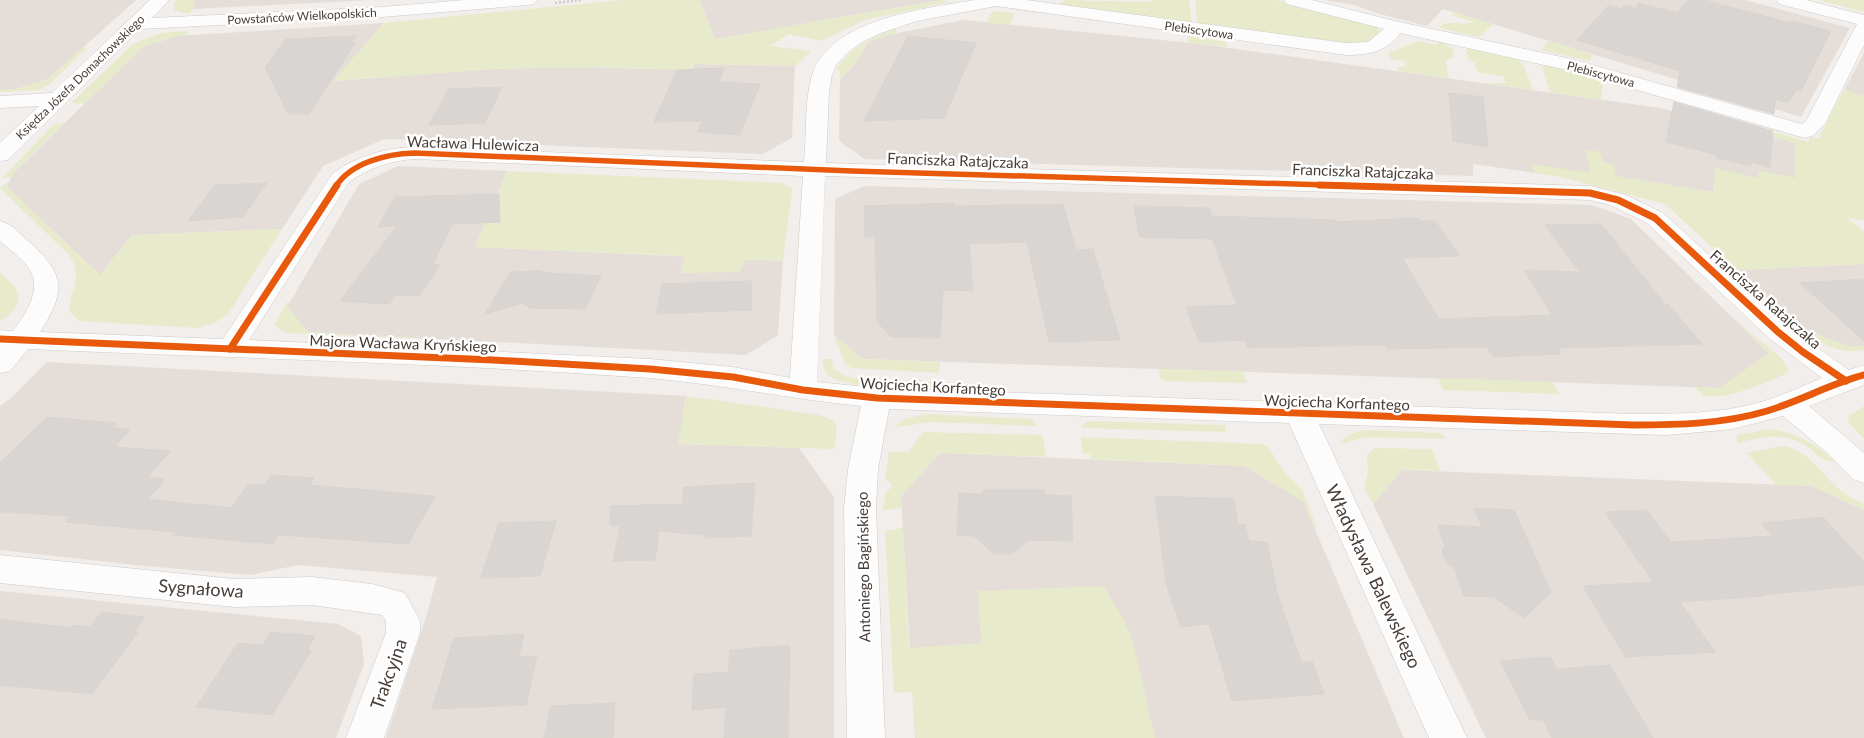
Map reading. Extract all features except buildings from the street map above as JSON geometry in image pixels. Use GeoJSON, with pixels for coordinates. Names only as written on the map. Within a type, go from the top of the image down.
{"type":"FeatureCollection","features":[{"type":"Feature","properties":{"kind":"street","name":"Księdza Józefa Domachowskiego"},"geometry":{"type":"LineString","coordinates":[[0,155],[160,0]]}},
{"type":"Feature","properties":{"kind":"street","name":"Powstańców Wielkopolskich"},"geometry":{"type":"LineString","coordinates":[[135,24],[373,13],[528,0]]}},
{"type":"Feature","properties":{"kind":"street","name":"Plebiscytowa"},"geometry":{"type":"LineString","coordinates":[[1293,0],[1395,26],[1570,65],[1698,99],[1805,132],[1815,124],[1864,26]]}},
{"type":"Feature","properties":{"kind":"street"},"geometry":{"type":"LineString","coordinates":[[1785,0],[1864,20]]}},
{"type":"Feature","properties":{"kind":"street","name":"Plebiscytowa"},"geometry":{"type":"LineString","coordinates":[[814,169],[821,83],[825,68],[834,55],[848,43],[866,33],[910,18],[998,1],[1334,48],[1354,49],[1377,46],[1389,37],[1395,26]]}},
{"type":"Feature","properties":{"kind":"street"},"geometry":{"type":"LineString","coordinates":[[0,102],[56,99]]}},
{"type":"Feature","properties":{"kind":"street","name":"Wacława Hulewicza"},"geometry":{"type":"LineString","coordinates":[[230,349],[336,184],[349,172],[383,157],[414,153],[814,169]]}},
{"type":"Feature","properties":{"kind":"street"},"geometry":{"type":"LineString","coordinates":[[803,390],[814,169]]}},
{"type":"Feature","properties":{"kind":"street","name":"Franciszka Ratajczaka"},"geometry":{"type":"LineString","coordinates":[[814,169],[1540,191],[1600,195],[1634,206],[1655,218],[1786,338],[1855,378]]}},
{"type":"Feature","properties":{"kind":"street"},"geometry":{"type":"LineString","coordinates":[[0,228],[42,269],[46,278],[45,297],[35,317],[10,339],[0,364]]}},
{"type":"Feature","properties":{"kind":"street","name":"Majora Wacława Kryńskiego"},"geometry":{"type":"LineString","coordinates":[[10,339],[493,360],[659,370],[733,377],[803,390]]}},
{"type":"Feature","properties":{"kind":"street","name":"Wojciecha Korfantego"},"geometry":{"type":"LineString","coordinates":[[803,390],[877,398],[1300,415],[1667,425],[1731,420],[1788,404],[1855,378]]}},
{"type":"Feature","properties":{"kind":"street","name":"Antoniego Bagińskiego"},"geometry":{"type":"LineString","coordinates":[[866,738],[861,492],[862,469],[877,398]]}},
{"type":"Feature","properties":{"kind":"street"},"geometry":{"type":"LineString","coordinates":[[1788,404],[1830,438],[1864,471]]}},
{"type":"Feature","properties":{"kind":"street","name":"Władysława Balewskiego"},"geometry":{"type":"LineString","coordinates":[[1300,415],[1448,738]]}},
{"type":"Feature","properties":{"kind":"street","name":"Sygnałowa"},"geometry":{"type":"LineString","coordinates":[[0,569],[234,593],[312,591],[346,594],[393,603],[398,610]]}},
{"type":"Feature","properties":{"kind":"street","name":"Trakcyjna"},"geometry":{"type":"LineString","coordinates":[[365,738],[404,633],[403,621],[398,610]]}},
{"type":"Feature","properties":{"kind":"shaded area"},"geometry":{"type":"Polygon","coordinates":[[[0,0],[136,0],[48,79],[16,89],[0,90],[0,0]]]}},
{"type":"Feature","properties":{"kind":"shaded area"},"geometry":{"type":"Polygon","coordinates":[[[194,0],[370,0],[194,9],[194,0]]]}},
{"type":"Feature","properties":{"kind":"shaded area"},"geometry":{"type":"Polygon","coordinates":[[[699,0],[941,0],[715,39],[699,0]]]}},
{"type":"Feature","properties":{"kind":"shaded area"},"geometry":{"type":"Polygon","coordinates":[[[1324,0],[1745,0],[1850,28],[1801,117],[1443,9],[1427,26],[1376,13],[1355,5],[1324,0]]]}},
{"type":"Feature","properties":{"kind":"shaded area"},"geometry":{"type":"Polygon","coordinates":[[[964,20],[1201,44],[1661,108],[1795,143],[1796,193],[1714,182],[1714,192],[1594,181],[1473,164],[1473,176],[865,159],[839,141],[840,79],[854,65],[869,41],[897,33],[964,20]]]}},
{"type":"Feature","properties":{"kind":"shaded area"},"geometry":{"type":"Polygon","coordinates":[[[384,23],[334,81],[492,69],[574,67],[692,70],[694,64],[795,66],[792,138],[762,154],[384,139],[323,166],[282,229],[132,235],[100,275],[7,187],[13,173],[143,47],[177,36],[384,23]]]}},
{"type":"Feature","properties":{"kind":"shaded area"},"geometry":{"type":"Polygon","coordinates":[[[1864,53],[1864,96],[1844,90],[1864,53]]]}},
{"type":"Feature","properties":{"kind":"shaded area"},"geometry":{"type":"Polygon","coordinates":[[[398,166],[507,171],[476,247],[783,261],[778,335],[746,355],[307,332],[287,307],[359,184],[398,166]]]}},
{"type":"Feature","properties":{"kind":"shaded area"},"geometry":{"type":"Polygon","coordinates":[[[864,186],[1592,205],[1631,219],[1769,353],[1720,388],[863,359],[834,335],[835,199],[864,186]]]}},
{"type":"Feature","properties":{"kind":"shaded area"},"geometry":{"type":"Polygon","coordinates":[[[1864,264],[1864,346],[1851,347],[1800,328],[1737,270],[1864,264]]]}},
{"type":"Feature","properties":{"kind":"shaded area"},"geometry":{"type":"Polygon","coordinates":[[[47,362],[686,396],[679,444],[799,448],[834,497],[834,738],[386,738],[427,614],[437,577],[298,565],[251,575],[145,566],[0,550],[0,406],[10,399],[47,362]]]}},
{"type":"Feature","properties":{"kind":"shaded area"},"geometry":{"type":"Polygon","coordinates":[[[940,453],[1244,466],[1303,501],[1404,738],[915,738],[901,496],[940,453]]]}},
{"type":"Feature","properties":{"kind":"shaded area"},"geometry":{"type":"Polygon","coordinates":[[[1402,470],[1812,486],[1864,510],[1864,738],[1486,738],[1373,504],[1402,470]]]}},
{"type":"Feature","properties":{"kind":"shaded area"},"geometry":{"type":"Polygon","coordinates":[[[0,591],[338,624],[361,636],[364,664],[336,738],[0,738],[0,591]]]}},
{"type":"Feature","properties":{"kind":"green space"},"geometry":{"type":"Polygon","coordinates":[[[177,0],[194,0],[194,9],[189,14],[174,10],[174,3],[177,0]]]}},
{"type":"Feature","properties":{"kind":"green space"},"geometry":{"type":"Polygon","coordinates":[[[623,0],[699,0],[715,39],[941,0],[948,2],[865,20],[821,41],[789,34],[770,46],[811,51],[795,66],[694,64],[689,70],[595,67],[492,69],[333,81],[384,23],[623,0]]]}},
{"type":"Feature","properties":{"kind":"green space"},"geometry":{"type":"Polygon","coordinates":[[[1065,0],[1150,2],[1151,0],[1189,0],[1192,25],[1064,8],[1060,4],[1065,0]]]}},
{"type":"Feature","properties":{"kind":"green space"},"geometry":{"type":"Polygon","coordinates":[[[1195,0],[1276,0],[1375,26],[1381,33],[1370,43],[1357,44],[1204,26],[1197,21],[1195,0]]]}},
{"type":"Feature","properties":{"kind":"green space"},"geometry":{"type":"Polygon","coordinates":[[[1822,0],[1864,0],[1864,12],[1821,1],[1822,0]]]}},
{"type":"Feature","properties":{"kind":"green space"},"geometry":{"type":"Polygon","coordinates":[[[993,11],[1015,13],[1010,25],[986,22],[993,11]]]}},
{"type":"Feature","properties":{"kind":"green space"},"geometry":{"type":"Polygon","coordinates":[[[1455,13],[1493,24],[1479,37],[1440,28],[1443,24],[1447,23],[1468,24],[1474,22],[1451,15],[1455,13]]]}},
{"type":"Feature","properties":{"kind":"green space"},"geometry":{"type":"Polygon","coordinates":[[[895,29],[897,33],[869,41],[854,65],[840,79],[840,71],[836,70],[854,49],[869,40],[895,29]]]}},
{"type":"Feature","properties":{"kind":"green space"},"geometry":{"type":"Polygon","coordinates":[[[188,32],[187,35],[177,36],[143,47],[84,104],[71,103],[133,44],[161,33],[188,32]]]}},
{"type":"Feature","properties":{"kind":"green space"},"geometry":{"type":"Polygon","coordinates":[[[1188,36],[1226,42],[1227,47],[1187,42],[1188,36]]]}},
{"type":"Feature","properties":{"kind":"green space"},"geometry":{"type":"Polygon","coordinates":[[[1418,41],[1437,45],[1438,41],[1453,49],[1454,57],[1446,60],[1448,78],[1397,71],[1397,67],[1405,67],[1405,61],[1391,59],[1388,53],[1418,41]]]}},
{"type":"Feature","properties":{"kind":"green space"},"geometry":{"type":"Polygon","coordinates":[[[1548,41],[1594,55],[1589,61],[1541,50],[1548,41]]]}},
{"type":"Feature","properties":{"kind":"green space"},"geometry":{"type":"Polygon","coordinates":[[[82,48],[87,48],[50,84],[38,90],[0,92],[0,90],[16,89],[48,79],[82,48]]]}},
{"type":"Feature","properties":{"kind":"green space"},"geometry":{"type":"Polygon","coordinates":[[[1469,48],[1514,57],[1523,64],[1533,90],[1481,83],[1506,83],[1503,76],[1481,73],[1476,69],[1475,63],[1469,59],[1466,52],[1469,48]]]}},
{"type":"Feature","properties":{"kind":"green space"},"geometry":{"type":"Polygon","coordinates":[[[1546,64],[1603,79],[1601,100],[1550,92],[1542,66],[1546,64]]]}},
{"type":"Feature","properties":{"kind":"green space"},"geometry":{"type":"Polygon","coordinates":[[[1844,90],[1864,96],[1864,220],[1847,218],[1864,232],[1864,264],[1737,270],[1665,204],[1560,177],[1534,173],[1532,164],[1591,173],[1586,150],[1600,152],[1603,162],[1614,165],[1616,176],[1713,192],[1716,168],[1757,178],[1760,171],[1796,178],[1795,143],[1770,136],[1773,132],[1808,142],[1810,137],[1820,139],[1820,135],[1844,90]]]}},
{"type":"Feature","properties":{"kind":"green space"},"geometry":{"type":"Polygon","coordinates":[[[64,123],[13,172],[12,177],[2,178],[54,124],[64,123]]]}},
{"type":"Feature","properties":{"kind":"green space"},"geometry":{"type":"Polygon","coordinates":[[[507,171],[781,183],[791,188],[792,191],[783,261],[746,259],[740,272],[680,273],[685,256],[475,247],[507,171]]]}},
{"type":"Feature","properties":{"kind":"green space"},"geometry":{"type":"Polygon","coordinates":[[[9,182],[7,187],[100,275],[132,235],[282,229],[228,314],[216,322],[198,328],[80,321],[74,317],[69,309],[76,270],[69,255],[2,190],[0,187],[9,182]]]}},
{"type":"Feature","properties":{"kind":"green space"},"geometry":{"type":"Polygon","coordinates":[[[0,272],[14,286],[17,291],[18,300],[8,316],[0,321],[0,272]]]}},
{"type":"Feature","properties":{"kind":"green space"},"geometry":{"type":"Polygon","coordinates":[[[287,302],[290,302],[287,307],[308,332],[497,342],[288,333],[282,331],[275,324],[287,302]]]}},
{"type":"Feature","properties":{"kind":"green space"},"geometry":{"type":"Polygon","coordinates":[[[1735,319],[1781,358],[1789,370],[1785,374],[1745,390],[1723,396],[1703,396],[1695,387],[1720,388],[1769,353],[1735,319]]]}},
{"type":"Feature","properties":{"kind":"green space"},"geometry":{"type":"Polygon","coordinates":[[[1800,328],[1851,347],[1864,346],[1864,350],[1846,351],[1838,349],[1822,343],[1800,328]]]}},
{"type":"Feature","properties":{"kind":"green space"},"geometry":{"type":"Polygon","coordinates":[[[834,335],[863,359],[940,362],[939,373],[852,368],[845,364],[834,335]]]}},
{"type":"Feature","properties":{"kind":"green space"},"geometry":{"type":"Polygon","coordinates":[[[823,359],[832,359],[833,368],[845,376],[853,378],[964,383],[958,389],[889,388],[851,383],[836,379],[827,374],[824,369],[823,359]]]}},
{"type":"Feature","properties":{"kind":"green space"},"geometry":{"type":"Polygon","coordinates":[[[1159,369],[1243,371],[1247,383],[1165,381],[1160,377],[1159,369]]]}},
{"type":"Feature","properties":{"kind":"green space"},"geometry":{"type":"Polygon","coordinates":[[[1438,378],[1552,382],[1559,394],[1443,390],[1438,378]]]}},
{"type":"Feature","properties":{"kind":"green space"},"geometry":{"type":"Polygon","coordinates":[[[686,396],[820,415],[833,421],[837,427],[834,449],[678,444],[686,396]]]}},
{"type":"Feature","properties":{"kind":"green space"},"geometry":{"type":"Polygon","coordinates":[[[1864,406],[1864,439],[1849,423],[1848,416],[1864,406]]]}},
{"type":"Feature","properties":{"kind":"green space"},"geometry":{"type":"Polygon","coordinates":[[[926,414],[1031,419],[1038,426],[928,422],[894,428],[904,419],[926,414]]]}},
{"type":"Feature","properties":{"kind":"green space"},"geometry":{"type":"Polygon","coordinates":[[[1087,421],[1226,425],[1225,432],[1081,428],[1087,421]]]}},
{"type":"Feature","properties":{"kind":"green space"},"geometry":{"type":"Polygon","coordinates":[[[1768,429],[1787,432],[1805,439],[1836,462],[1825,460],[1803,444],[1787,438],[1770,437],[1738,443],[1737,435],[1768,429]]]}},
{"type":"Feature","properties":{"kind":"green space"},"geometry":{"type":"Polygon","coordinates":[[[1369,430],[1440,433],[1447,439],[1366,437],[1340,444],[1353,433],[1369,430]]]}},
{"type":"Feature","properties":{"kind":"green space"},"geometry":{"type":"Polygon","coordinates":[[[923,432],[1042,435],[1046,457],[940,453],[901,496],[901,508],[883,510],[886,492],[892,487],[891,483],[885,480],[889,452],[909,452],[923,432]]]}},
{"type":"Feature","properties":{"kind":"green space"},"geometry":{"type":"Polygon","coordinates":[[[1081,437],[1261,444],[1268,447],[1285,473],[1302,490],[1317,528],[1315,528],[1303,501],[1244,466],[1091,459],[1090,454],[1082,454],[1081,437]]]}},
{"type":"Feature","properties":{"kind":"green space"},"geometry":{"type":"Polygon","coordinates":[[[1783,446],[1792,448],[1807,457],[1840,490],[1864,504],[1864,510],[1812,486],[1776,485],[1747,453],[1783,446]]]}},
{"type":"Feature","properties":{"kind":"green space"},"geometry":{"type":"Polygon","coordinates":[[[1374,448],[1432,449],[1440,471],[1402,470],[1373,504],[1364,488],[1368,471],[1367,455],[1374,448]]]}},
{"type":"Feature","properties":{"kind":"green space"},"geometry":{"type":"Polygon","coordinates":[[[903,528],[909,648],[981,643],[978,591],[1104,586],[1131,634],[1155,738],[916,738],[912,692],[894,693],[885,531],[903,528]]]}},
{"type":"Feature","properties":{"kind":"cycle path"},"geometry":{"type":"LineString","coordinates":[[230,349],[341,178],[366,163],[394,155],[414,153],[852,171],[1590,193],[1618,200],[1655,218],[1778,332],[1803,352],[1846,381]]}},
{"type":"Feature","properties":{"kind":"cycle path"},"geometry":{"type":"LineString","coordinates":[[0,339],[493,360],[650,369],[733,377],[803,390],[877,398],[1633,425],[1667,425],[1733,419],[1778,407],[1864,375]]}}]}
